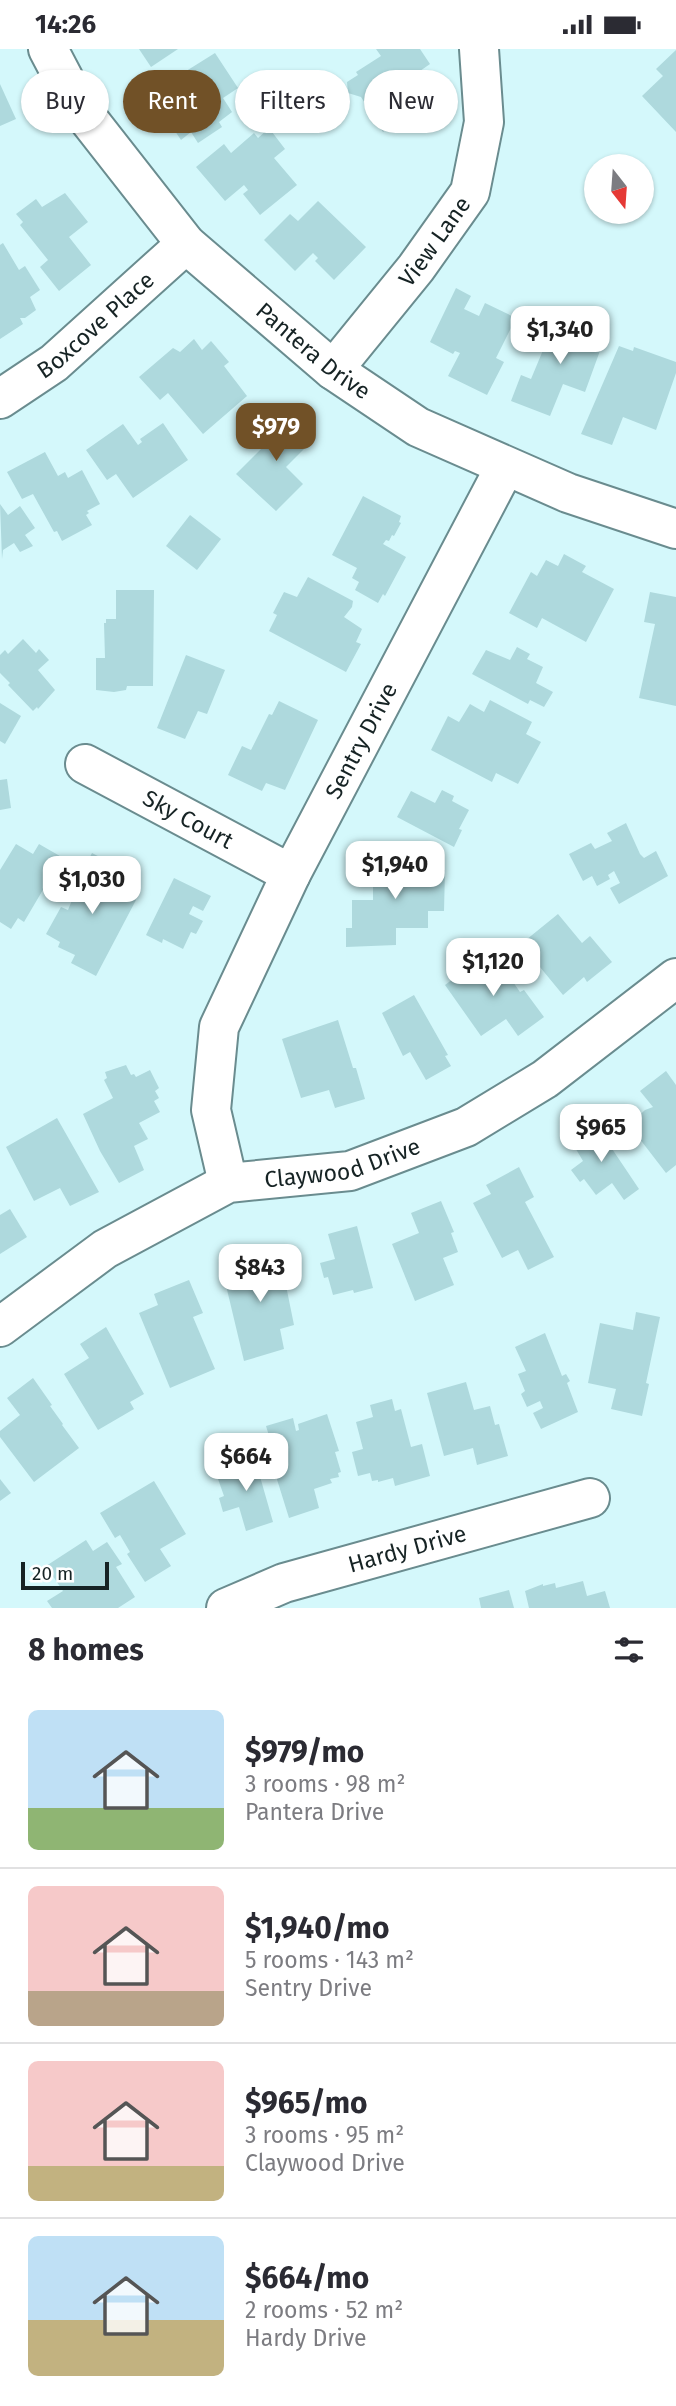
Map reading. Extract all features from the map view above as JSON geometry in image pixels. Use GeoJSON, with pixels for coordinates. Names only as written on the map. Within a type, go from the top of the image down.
{"type":"FeatureCollection","features":[{"type":"Feature","properties":{"kind":"street","name":"Pantera Drive"},"geometry":{"type":"LineString","coordinates":[[48,49],[78,106],[186,244],[333,370],[418,427],[568,493],[676,529]]}},
{"type":"Feature","properties":{"kind":"street","name":"View Lane"},"geometry":{"type":"LineString","coordinates":[[333,370],[416,268],[470,192],[484,123],[479,49]]}},
{"type":"Feature","properties":{"kind":"street","name":"Boxcove Place"},"geometry":{"type":"LineString","coordinates":[[0,399],[54,363],[186,244]]}},
{"type":"Feature","properties":{"kind":"street","name":"Sentry Drive"},"geometry":{"type":"LineString","coordinates":[[228,1183],[211,1110],[219,1027],[291,874],[505,467]]}},
{"type":"Feature","properties":{"kind":"street","name":"Sky Court"},"geometry":{"type":"LineString","coordinates":[[85,764],[291,874]]}},
{"type":"Feature","properties":{"kind":"street","name":"Claywood Drive"},"geometry":{"type":"LineString","coordinates":[[0,1327],[105,1249],[228,1183],[350,1171],[466,1127],[545,1079],[676,978]]}},
{"type":"Feature","properties":{"kind":"street","name":"Hardy Drive"},"geometry":{"type":"LineString","coordinates":[[226,1608],[284,1583],[590,1498]]}},
{"type":"Feature","properties":{"kind":"building"},"geometry":{"type":"Polygon","coordinates":[[[139,49],[178,49],[151,67],[139,49]]]}},
{"type":"Feature","properties":{"kind":"building"},"geometry":{"type":"Polygon","coordinates":[[[376,49],[420,49],[430,64],[421,70],[364,70],[364,102],[361,97],[350,94],[350,80],[358,75],[356,72],[381,56],[376,49]]]}},
{"type":"Feature","properties":{"kind":"building"},"geometry":{"type":"Polygon","coordinates":[[[676,50],[676,132],[642,96],[663,76],[656,69],[676,50]]]}},
{"type":"Feature","properties":{"kind":"building"},"geometry":{"type":"Polygon","coordinates":[[[215,53],[235,83],[235,90],[223,98],[232,112],[221,120],[221,70],[188,70],[215,53]]]}},
{"type":"Feature","properties":{"kind":"building"},"geometry":{"type":"Polygon","coordinates":[[[0,84],[16,119],[0,126],[0,84]]]}},
{"type":"Feature","properties":{"kind":"building"},"geometry":{"type":"Polygon","coordinates":[[[176,133],[190,133],[181,140],[176,133]]]}},
{"type":"Feature","properties":{"kind":"building"},"geometry":{"type":"Polygon","coordinates":[[[192,133],[213,133],[198,143],[192,133]]]}},
{"type":"Feature","properties":{"kind":"building"},"geometry":{"type":"Polygon","coordinates":[[[254,133],[258,138],[264,133],[273,133],[285,149],[274,158],[297,185],[260,215],[243,194],[248,190],[244,185],[225,201],[196,167],[224,144],[231,153],[254,133]]]}},
{"type":"Feature","properties":{"kind":"building"},"geometry":{"type":"Polygon","coordinates":[[[65,193],[88,222],[69,237],[91,265],[59,291],[40,267],[48,260],[20,225],[23,222],[16,214],[36,199],[42,207],[65,193]]]}},
{"type":"Feature","properties":{"kind":"building"},"geometry":{"type":"Polygon","coordinates":[[[318,201],[366,247],[334,280],[315,261],[318,258],[313,253],[295,271],[264,240],[290,214],[298,221],[318,201]]]}},
{"type":"Feature","properties":{"kind":"building"},"geometry":{"type":"Polygon","coordinates":[[[3,243],[19,270],[25,266],[40,290],[30,297],[36,310],[25,318],[20,318],[23,324],[0,339],[0,245],[3,243]]]}},
{"type":"Feature","properties":{"kind":"building"},"geometry":{"type":"Polygon","coordinates":[[[456,288],[471,296],[464,309],[479,316],[485,303],[516,318],[496,358],[504,362],[487,395],[448,376],[460,353],[455,351],[453,354],[430,342],[456,288]]]}},
{"type":"Feature","properties":{"kind":"building"},"geometry":{"type":"Polygon","coordinates":[[[567,318],[583,324],[582,328],[605,337],[585,392],[563,384],[550,416],[511,401],[521,375],[531,379],[556,319],[566,323],[567,318]]]}},
{"type":"Feature","properties":{"kind":"building"},"geometry":{"type":"Polygon","coordinates":[[[194,339],[202,350],[211,341],[229,362],[224,366],[247,396],[203,434],[168,393],[160,400],[139,377],[173,348],[180,352],[194,339]]]}},
{"type":"Feature","properties":{"kind":"building"},"geometry":{"type":"Polygon","coordinates":[[[619,346],[633,351],[634,347],[676,362],[676,373],[656,430],[623,417],[612,445],[581,434],[619,346]]]}},
{"type":"Feature","properties":{"kind":"building"},"geometry":{"type":"Polygon","coordinates":[[[282,413],[311,442],[286,467],[303,484],[276,511],[236,474],[268,442],[260,435],[282,413]]]}},
{"type":"Feature","properties":{"kind":"building"},"geometry":{"type":"Polygon","coordinates":[[[163,423],[188,460],[133,498],[116,474],[107,480],[86,450],[123,424],[138,445],[142,442],[140,439],[163,423]]]}},
{"type":"Feature","properties":{"kind":"building"},"geometry":{"type":"Polygon","coordinates":[[[45,452],[58,476],[65,472],[68,478],[82,470],[100,504],[87,511],[89,513],[86,515],[92,525],[62,541],[33,494],[22,499],[7,472],[45,452]]]}},
{"type":"Feature","properties":{"kind":"building"},"geometry":{"type":"Polygon","coordinates":[[[363,496],[401,516],[401,523],[394,536],[383,544],[406,557],[385,596],[383,594],[378,603],[355,590],[359,582],[352,578],[357,568],[332,555],[363,496]]]}},
{"type":"Feature","properties":{"kind":"building"},"geometry":{"type":"Polygon","coordinates":[[[0,504],[8,515],[20,506],[35,528],[25,535],[33,546],[20,552],[14,543],[3,550],[2,559],[0,504]]]}},
{"type":"Feature","properties":{"kind":"building"},"geometry":{"type":"Polygon","coordinates":[[[190,515],[221,539],[197,570],[166,546],[190,515]]]}},
{"type":"Feature","properties":{"kind":"building"},"geometry":{"type":"Polygon","coordinates":[[[564,554],[586,566],[582,572],[614,589],[586,642],[542,618],[537,628],[509,613],[531,572],[537,576],[546,560],[558,566],[564,554]]]}},
{"type":"Feature","properties":{"kind":"building"},"geometry":{"type":"Polygon","coordinates":[[[308,577],[353,601],[344,617],[362,629],[356,642],[361,644],[346,672],[269,631],[277,615],[273,613],[284,592],[297,597],[308,577]]]}},
{"type":"Feature","properties":{"kind":"building"},"geometry":{"type":"Polygon","coordinates":[[[116,590],[154,590],[153,686],[127,686],[126,690],[114,692],[96,690],[96,658],[105,658],[104,623],[106,619],[116,619],[116,590]]]}},
{"type":"Feature","properties":{"kind":"building"},"geometry":{"type":"Polygon","coordinates":[[[650,592],[676,597],[676,706],[639,698],[655,624],[644,622],[650,592]]]}},
{"type":"Feature","properties":{"kind":"building"},"geometry":{"type":"Polygon","coordinates":[[[23,639],[36,653],[39,649],[49,660],[38,670],[55,690],[33,711],[0,673],[0,655],[5,650],[8,654],[23,639]]]}},
{"type":"Feature","properties":{"kind":"building"},"geometry":{"type":"Polygon","coordinates":[[[517,647],[530,654],[527,659],[543,667],[536,683],[553,692],[544,707],[530,700],[528,704],[472,674],[486,650],[510,660],[517,647]]]}},
{"type":"Feature","properties":{"kind":"building"},"geometry":{"type":"Polygon","coordinates":[[[186,655],[225,670],[207,714],[198,711],[185,739],[157,728],[186,655]]]}},
{"type":"Feature","properties":{"kind":"building"},"geometry":{"type":"Polygon","coordinates":[[[490,700],[532,722],[526,734],[541,742],[518,784],[496,773],[492,782],[431,750],[448,716],[459,722],[470,704],[484,712],[490,700]]]}},
{"type":"Feature","properties":{"kind":"building"},"geometry":{"type":"Polygon","coordinates":[[[279,701],[318,720],[285,790],[266,783],[262,791],[228,775],[242,746],[251,750],[269,714],[272,715],[279,701]]]}},
{"type":"Feature","properties":{"kind":"building"},"geometry":{"type":"Polygon","coordinates":[[[0,703],[21,716],[5,744],[0,741],[0,703]]]}},
{"type":"Feature","properties":{"kind":"building"},"geometry":{"type":"Polygon","coordinates":[[[7,779],[11,808],[0,810],[0,780],[7,779]]]}},
{"type":"Feature","properties":{"kind":"building"},"geometry":{"type":"Polygon","coordinates":[[[442,790],[454,796],[452,801],[469,810],[459,829],[462,830],[454,847],[397,817],[411,791],[435,803],[442,790]]]}},
{"type":"Feature","properties":{"kind":"building"},"geometry":{"type":"Polygon","coordinates":[[[626,823],[640,854],[644,858],[656,851],[668,876],[619,904],[610,888],[620,883],[614,871],[608,875],[610,879],[597,886],[592,876],[583,881],[569,854],[591,843],[595,849],[612,841],[607,833],[626,823]]]}},
{"type":"Feature","properties":{"kind":"building"},"geometry":{"type":"Polygon","coordinates":[[[16,844],[33,854],[39,844],[72,863],[54,894],[44,888],[24,922],[18,918],[11,929],[0,922],[0,870],[16,844]]]}},
{"type":"Feature","properties":{"kind":"building"},"geometry":{"type":"Polygon","coordinates":[[[377,850],[406,850],[405,870],[445,870],[444,911],[428,911],[428,928],[396,928],[396,945],[346,947],[346,928],[352,928],[352,900],[373,900],[373,869],[377,870],[377,850]]]}},
{"type":"Feature","properties":{"kind":"building"},"geometry":{"type":"Polygon","coordinates":[[[92,853],[119,867],[109,886],[136,900],[96,976],[71,963],[75,955],[58,947],[60,942],[46,934],[61,907],[68,910],[79,883],[77,882],[92,853]]]}},
{"type":"Feature","properties":{"kind":"building"},"geometry":{"type":"Polygon","coordinates":[[[174,878],[211,896],[203,911],[193,906],[189,914],[203,921],[196,934],[191,932],[183,949],[163,939],[162,943],[146,935],[174,878]]]}},
{"type":"Feature","properties":{"kind":"building"},"geometry":{"type":"Polygon","coordinates":[[[558,914],[582,943],[590,936],[612,962],[587,982],[584,977],[563,995],[521,944],[558,914]]]}},
{"type":"Feature","properties":{"kind":"building"},"geometry":{"type":"Polygon","coordinates":[[[493,953],[520,992],[524,990],[544,1017],[518,1036],[506,1019],[481,1036],[445,985],[477,961],[479,963],[493,953]]]}},
{"type":"Feature","properties":{"kind":"building"},"geometry":{"type":"Polygon","coordinates":[[[414,995],[448,1055],[445,1056],[451,1066],[426,1080],[410,1052],[403,1056],[382,1013],[414,995]]]}},
{"type":"Feature","properties":{"kind":"building"},"geometry":{"type":"Polygon","coordinates":[[[338,1020],[365,1099],[335,1108],[329,1090],[301,1098],[282,1039],[338,1020]]]}},
{"type":"Feature","properties":{"kind":"building"},"geometry":{"type":"Polygon","coordinates":[[[126,1065],[131,1075],[136,1077],[150,1070],[159,1088],[155,1091],[159,1098],[154,1101],[160,1112],[139,1123],[148,1139],[134,1146],[144,1170],[119,1183],[83,1114],[113,1098],[104,1080],[107,1078],[105,1072],[126,1065]]]}},
{"type":"Feature","properties":{"kind":"building"},"geometry":{"type":"Polygon","coordinates":[[[666,1071],[676,1085],[676,1165],[666,1173],[629,1125],[645,1110],[653,1107],[640,1091],[666,1071]]]}},
{"type":"Feature","properties":{"kind":"building"},"geometry":{"type":"Polygon","coordinates":[[[57,1118],[99,1192],[70,1206],[60,1188],[34,1201],[6,1147],[57,1118]]]}},
{"type":"Feature","properties":{"kind":"building"},"geometry":{"type":"Polygon","coordinates":[[[594,1122],[639,1189],[624,1200],[612,1183],[596,1195],[584,1179],[580,1182],[571,1170],[583,1161],[570,1139],[594,1122]]]}},
{"type":"Feature","properties":{"kind":"building"},"geometry":{"type":"Polygon","coordinates":[[[519,1167],[534,1197],[525,1202],[554,1257],[528,1270],[518,1250],[502,1258],[473,1203],[491,1194],[486,1185],[519,1167]]]}},
{"type":"Feature","properties":{"kind":"building"},"geometry":{"type":"Polygon","coordinates":[[[441,1201],[454,1232],[451,1233],[458,1252],[443,1258],[454,1285],[415,1301],[392,1244],[419,1233],[411,1213],[441,1201]]]}},
{"type":"Feature","properties":{"kind":"building"},"geometry":{"type":"Polygon","coordinates":[[[10,1209],[27,1237],[0,1254],[0,1215],[10,1209]]]}},
{"type":"Feature","properties":{"kind":"building"},"geometry":{"type":"Polygon","coordinates":[[[357,1226],[373,1288],[333,1295],[328,1277],[324,1278],[320,1263],[335,1259],[328,1234],[357,1226]]]}},
{"type":"Feature","properties":{"kind":"building"},"geometry":{"type":"Polygon","coordinates":[[[278,1246],[294,1325],[280,1329],[284,1349],[244,1361],[224,1277],[251,1271],[247,1254],[278,1246]]]}},
{"type":"Feature","properties":{"kind":"building"},"geometry":{"type":"Polygon","coordinates":[[[189,1280],[203,1313],[193,1317],[215,1369],[170,1388],[139,1313],[158,1305],[154,1294],[189,1280]]]}},
{"type":"Feature","properties":{"kind":"building"},"geometry":{"type":"Polygon","coordinates":[[[636,1312],[660,1317],[642,1416],[611,1409],[616,1389],[588,1383],[600,1323],[633,1330],[636,1312]]]}},
{"type":"Feature","properties":{"kind":"building"},"geometry":{"type":"Polygon","coordinates":[[[106,1327],[144,1394],[130,1402],[134,1409],[98,1430],[64,1374],[89,1358],[80,1344],[106,1327]]]}},
{"type":"Feature","properties":{"kind":"building"},"geometry":{"type":"Polygon","coordinates":[[[545,1333],[562,1376],[566,1374],[570,1381],[567,1383],[578,1412],[541,1429],[533,1413],[543,1408],[540,1401],[527,1407],[521,1394],[525,1391],[518,1374],[526,1371],[515,1347],[545,1333]]]}},
{"type":"Feature","properties":{"kind":"building"},"geometry":{"type":"Polygon","coordinates":[[[33,1378],[79,1448],[34,1482],[0,1437],[0,1431],[20,1415],[7,1398],[33,1378]]]}},
{"type":"Feature","properties":{"kind":"building"},"geometry":{"type":"Polygon","coordinates":[[[466,1382],[474,1410],[490,1406],[495,1425],[499,1424],[508,1456],[477,1465],[473,1448],[444,1456],[427,1393],[466,1382]]]}},
{"type":"Feature","properties":{"kind":"building"},"geometry":{"type":"Polygon","coordinates":[[[392,1399],[395,1411],[401,1409],[411,1447],[422,1444],[430,1476],[395,1486],[393,1478],[378,1482],[372,1481],[370,1473],[358,1476],[352,1452],[363,1449],[356,1422],[373,1417],[370,1405],[392,1399]]]}},
{"type":"Feature","properties":{"kind":"building"},"geometry":{"type":"Polygon","coordinates":[[[327,1414],[339,1451],[335,1452],[341,1472],[338,1473],[339,1477],[330,1479],[332,1483],[314,1489],[319,1508],[289,1518],[270,1457],[274,1456],[266,1440],[270,1439],[266,1426],[293,1418],[296,1431],[299,1430],[298,1424],[327,1414]]]}},
{"type":"Feature","properties":{"kind":"building"},"geometry":{"type":"Polygon","coordinates":[[[253,1452],[273,1522],[246,1531],[239,1507],[223,1512],[219,1498],[224,1496],[218,1479],[238,1473],[233,1458],[253,1452]]]}},
{"type":"Feature","properties":{"kind":"building"},"geometry":{"type":"Polygon","coordinates":[[[0,1479],[11,1493],[0,1501],[0,1479]]]}},
{"type":"Feature","properties":{"kind":"building"},"geometry":{"type":"Polygon","coordinates":[[[154,1481],[186,1534],[160,1549],[171,1566],[145,1582],[127,1554],[130,1552],[120,1535],[115,1538],[100,1513],[154,1481]]]}},
{"type":"Feature","properties":{"kind":"building"},"geometry":{"type":"Polygon","coordinates":[[[86,1540],[93,1551],[107,1542],[122,1564],[116,1567],[135,1597],[118,1608],[52,1608],[47,1601],[63,1591],[46,1566],[86,1540]]]}},
{"type":"Feature","properties":{"kind":"building"},"geometry":{"type":"Polygon","coordinates":[[[583,1581],[587,1596],[605,1591],[610,1608],[529,1608],[525,1591],[543,1584],[555,1583],[556,1588],[583,1581]]]}},
{"type":"Feature","properties":{"kind":"building"},"geometry":{"type":"Polygon","coordinates":[[[509,1590],[514,1608],[481,1608],[479,1598],[509,1590]]]}}]}
